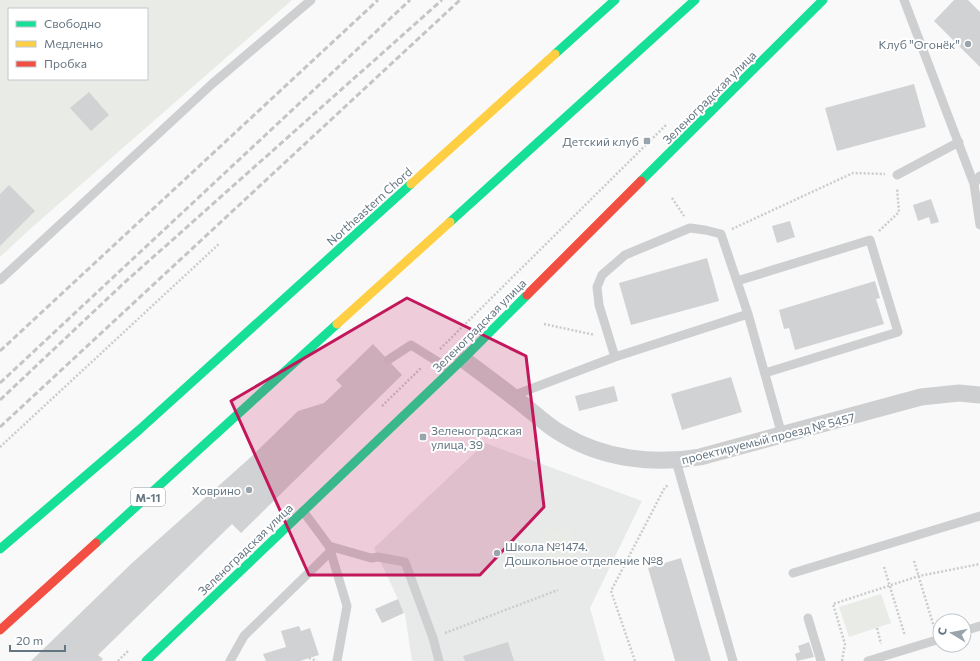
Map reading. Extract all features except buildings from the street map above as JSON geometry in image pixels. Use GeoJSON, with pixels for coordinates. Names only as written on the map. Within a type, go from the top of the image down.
{"type":"FeatureCollection","features":[{"type":"Feature","properties":{"kind":"main road","name":"Northeastern Chord"},"geometry":{"type":"LineString","coordinates":[[0,550],[138,430],[615,0]]}},
{"type":"Feature","properties":{"kind":"main road","name":"М-11"},"geometry":{"type":"LineString","coordinates":[[0,630],[695,0]]}},
{"type":"Feature","properties":{"kind":"main road","name":"Зеленоградская улица"},"geometry":{"type":"LineString","coordinates":[[146,661],[457,364],[823,0]]}},
{"type":"Feature","properties":{"kind":"street","name":"проектируемый проезд № 5457"},"geometry":{"type":"LineString","coordinates":[[457,364],[512,396],[562,434],[594,449],[627,458],[676,461],[700,457],[921,397],[959,393],[980,394]]}},
{"type":"Feature","properties":{"kind":"lane"},"geometry":{"type":"LineString","coordinates":[[0,280],[212,84],[311,0]]}},
{"type":"Feature","properties":{"kind":"lane"},"geometry":{"type":"LineString","coordinates":[[904,0],[974,184],[980,225]]}},
{"type":"Feature","properties":{"kind":"lane"},"geometry":{"type":"LineString","coordinates":[[897,175],[959,142]]}},
{"type":"Feature","properties":{"kind":"lane"},"geometry":{"type":"LineString","coordinates":[[974,184],[980,176]]}},
{"type":"Feature","properties":{"kind":"lane"},"geometry":{"type":"LineString","coordinates":[[614,357],[599,305],[598,287],[602,275],[625,255],[690,228],[721,234],[748,314],[782,435]]}},
{"type":"Feature","properties":{"kind":"lane"},"geometry":{"type":"LineString","coordinates":[[737,281],[870,240],[898,332],[765,373]]}},
{"type":"Feature","properties":{"kind":"lane"},"geometry":{"type":"LineString","coordinates":[[512,396],[614,357],[748,314]]}},
{"type":"Feature","properties":{"kind":"lane"},"geometry":{"type":"LineString","coordinates":[[388,360],[411,345],[432,358],[457,364]]}},
{"type":"Feature","properties":{"kind":"lane"},"geometry":{"type":"LineString","coordinates":[[676,461],[680,481],[732,661]]}},
{"type":"Feature","properties":{"kind":"lane"},"geometry":{"type":"LineString","coordinates":[[303,510],[330,548],[347,606],[337,661]]}},
{"type":"Feature","properties":{"kind":"lane"},"geometry":{"type":"LineString","coordinates":[[793,573],[980,516]]}},
{"type":"Feature","properties":{"kind":"lane"},"geometry":{"type":"LineString","coordinates":[[330,548],[371,558],[378,557],[405,562],[433,638],[439,661]]}},
{"type":"Feature","properties":{"kind":"lane"},"geometry":{"type":"LineString","coordinates":[[230,661],[244,636],[330,548]]}},
{"type":"Feature","properties":{"kind":"lane"},"geometry":{"type":"LineString","coordinates":[[808,618],[821,661]]}},
{"type":"Feature","properties":{"kind":"lane"},"geometry":{"type":"LineString","coordinates":[[868,661],[932,641]]}},
{"type":"Feature","properties":{"kind":"path"},"geometry":{"type":"LineString","coordinates":[[379,408],[432,358],[672,120]]}},
{"type":"Feature","properties":{"kind":"path"},"geometry":{"type":"LineString","coordinates":[[721,234],[853,173],[897,175],[898,212],[870,240]]}},
{"type":"Feature","properties":{"kind":"path"},"geometry":{"type":"LineString","coordinates":[[672,198],[693,229]]}},
{"type":"Feature","properties":{"kind":"path"},"geometry":{"type":"LineString","coordinates":[[0,447],[220,243]]}},
{"type":"Feature","properties":{"kind":"path"},"geometry":{"type":"LineString","coordinates":[[544,324],[609,338]]}},
{"type":"Feature","properties":{"kind":"path"},"geometry":{"type":"LineString","coordinates":[[635,661],[611,591],[665,487],[680,481]]}},
{"type":"Feature","properties":{"kind":"path"},"geometry":{"type":"LineString","coordinates":[[914,560],[932,617]]}},
{"type":"Feature","properties":{"kind":"path"},"geometry":{"type":"LineString","coordinates":[[842,661],[845,644],[833,604],[919,576],[980,564]]}},
{"type":"Feature","properties":{"kind":"path"},"geometry":{"type":"LineString","coordinates":[[884,567],[908,648]]}},
{"type":"Feature","properties":{"kind":"path"},"geometry":{"type":"LineString","coordinates":[[433,638],[558,590]]}},
{"type":"Feature","properties":{"kind":"path"},"geometry":{"type":"LineString","coordinates":[[309,658],[317,661]]}},
{"type":"Feature","properties":{"kind":"highlighted area"},"geometry":{"type":"Polygon","coordinates":[[[407,298],[526,356],[544,507],[480,575],[309,575],[231,401],[407,298]]]}},
{"type":"Feature","properties":{"kind":"shaded area"},"geometry":{"type":"Polygon","coordinates":[[[0,0],[292,0],[0,257],[0,0]]]}},
{"type":"Feature","properties":{"kind":"shaded area","name":"Школа №1474. Дошкольное отделение №8"},"geometry":{"type":"Polygon","coordinates":[[[485,443],[642,501],[590,608],[605,661],[412,661],[405,614],[374,548],[485,443]]]}},
{"type":"Feature","properties":{"kind":"shaded area"},"geometry":{"type":"Polygon","coordinates":[[[572,529],[574,569],[547,570],[545,530],[572,529]]]}},
{"type":"Feature","properties":{"kind":"shaded area"},"geometry":{"type":"Polygon","coordinates":[[[881,594],[891,623],[849,637],[839,607],[881,594]]]}},
{"type":"Feature","properties":{"kind":"railway"},"geometry":{"type":"LineString","coordinates":[[0,351],[378,0]]}},
{"type":"Feature","properties":{"kind":"railway"},"geometry":{"type":"LineString","coordinates":[[0,383],[410,0]]}},
{"type":"Feature","properties":{"kind":"railway"},"geometry":{"type":"LineString","coordinates":[[0,400],[124,283],[442,0]]}},
{"type":"Feature","properties":{"kind":"railway"},"geometry":{"type":"LineString","coordinates":[[0,427],[460,0]]}},
{"type":"Feature","properties":{"kind":"traffic: fast"},"geometry":{"type":"LineString","coordinates":[[555,54],[615,0]]}},
{"type":"Feature","properties":{"kind":"traffic: fast"},"geometry":{"type":"LineString","coordinates":[[450,222],[695,0]]}},
{"type":"Feature","properties":{"kind":"traffic: fast"},"geometry":{"type":"LineString","coordinates":[[641,181],[823,0]]}},
{"type":"Feature","properties":{"kind":"traffic: fast"},"geometry":{"type":"LineString","coordinates":[[0,549],[139,430],[411,184]]}},
{"type":"Feature","properties":{"kind":"traffic: fast"},"geometry":{"type":"LineString","coordinates":[[146,661],[463,359],[527,295]]}},
{"type":"Feature","properties":{"kind":"traffic: fast"},"geometry":{"type":"LineString","coordinates":[[96,543],[337,324]]}},
{"type":"Feature","properties":{"kind":"traffic: slow"},"geometry":{"type":"LineString","coordinates":[[411,184],[555,54]]}},
{"type":"Feature","properties":{"kind":"traffic: slow"},"geometry":{"type":"LineString","coordinates":[[337,324],[450,222]]}},
{"type":"Feature","properties":{"kind":"traffic: jam"},"geometry":{"type":"LineString","coordinates":[[527,295],[641,181]]}},
{"type":"Feature","properties":{"kind":"traffic: jam"},"geometry":{"type":"LineString","coordinates":[[0,630],[96,543]]}},
{"type":"Feature","properties":{"kind":"place","name":"Клуб \"Огонёк\""},"geometry":{"type":"Point","coordinates":[968,44]}},
{"type":"Feature","properties":{"kind":"place","name":"Детский клуб"},"geometry":{"type":"Point","coordinates":[647,141]}},
{"type":"Feature","properties":{"kind":"place","name":"Зеленоградская улица, 39"},"geometry":{"type":"Point","coordinates":[423,437]}},
{"type":"Feature","properties":{"kind":"place","name":"Ховрино"},"geometry":{"type":"Point","coordinates":[249,490]}},
{"type":"Feature","properties":{"kind":"place","name":"Школа №1474. Дошкольное отделение №8"},"geometry":{"type":"Point","coordinates":[497,553]}}]}
